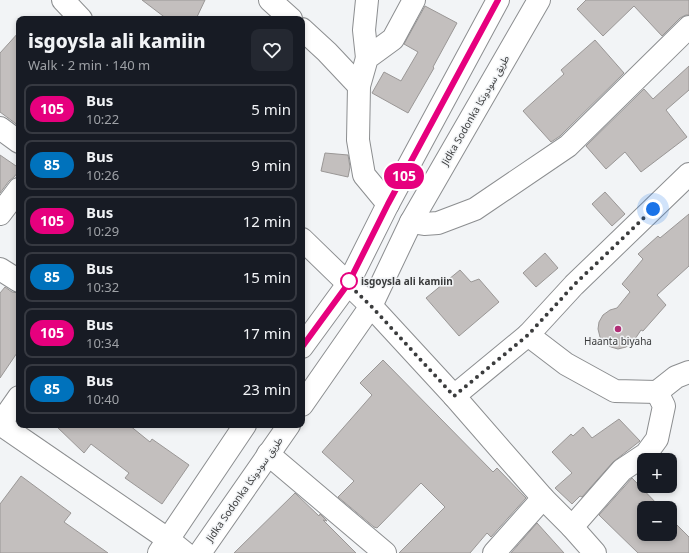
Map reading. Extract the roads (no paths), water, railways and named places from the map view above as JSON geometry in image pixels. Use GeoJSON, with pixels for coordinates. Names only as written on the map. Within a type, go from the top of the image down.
{"type":"FeatureCollection","features":[{"type":"Feature","properties":{"kind":"street"},"geometry":{"type":"LineString","coordinates":[[63,0],[78,16]]}},
{"type":"Feature","properties":{"kind":"street"},"geometry":{"type":"LineString","coordinates":[[270,0],[288,16]]}},
{"type":"Feature","properties":{"kind":"street"},"geometry":{"type":"LineString","coordinates":[[368,0],[364,30],[367,58],[359,86],[358,140],[364,175],[388,204]]}},
{"type":"Feature","properties":{"kind":"street"},"geometry":{"type":"LineString","coordinates":[[367,58],[393,39],[414,0]]}},
{"type":"Feature","properties":{"kind":"street"},"geometry":{"type":"LineString","coordinates":[[305,343],[348,284],[388,204],[498,0]]}},
{"type":"Feature","properties":{"kind":"street","name":"Jidka Sodonka طريق سودونكا"},"geometry":{"type":"LineString","coordinates":[[305,402],[371,306],[411,222],[539,0]]}},
{"type":"Feature","properties":{"kind":"street"},"geometry":{"type":"LineString","coordinates":[[411,222],[438,224],[475,209],[568,146],[689,26]]}},
{"type":"Feature","properties":{"kind":"street"},"geometry":{"type":"LineString","coordinates":[[305,33],[327,52],[359,86]]}},
{"type":"Feature","properties":{"kind":"street"},"geometry":{"type":"LineString","coordinates":[[0,128],[16,140]]}},
{"type":"Feature","properties":{"kind":"street"},"geometry":{"type":"LineString","coordinates":[[454,396],[528,335],[574,285],[689,174]]}},
{"type":"Feature","properties":{"kind":"street"},"geometry":{"type":"LineString","coordinates":[[0,214],[16,192]]}},
{"type":"Feature","properties":{"kind":"street"},"geometry":{"type":"LineString","coordinates":[[305,242],[371,306],[454,396],[543,498],[595,553]]}},
{"type":"Feature","properties":{"kind":"street"},"geometry":{"type":"LineString","coordinates":[[0,269],[16,279]]}},
{"type":"Feature","properties":{"kind":"street"},"geometry":{"type":"LineString","coordinates":[[528,335],[566,364],[615,391],[657,392],[676,377],[688,374]]}},
{"type":"Feature","properties":{"kind":"street"},"geometry":{"type":"LineString","coordinates":[[572,527],[622,470],[646,454],[656,439],[664,406],[657,392]]}},
{"type":"Feature","properties":{"kind":"street"},"geometry":{"type":"LineString","coordinates":[[16,401],[0,424],[171,549],[238,428]]}},
{"type":"Feature","properties":{"kind":"street","name":"Jidka Sodonka طريق سودونكا"},"geometry":{"type":"LineString","coordinates":[[200,553],[286,428]]}},
{"type":"Feature","properties":{"kind":"street"},"geometry":{"type":"LineString","coordinates":[[268,454],[385,553]]}},
{"type":"Feature","properties":{"kind":"street"},"geometry":{"type":"LineString","coordinates":[[494,553],[543,498]]}},
{"type":"Feature","properties":{"kind":"place","name":"isgoysla ali kamiin"},"geometry":{"type":"Point","coordinates":[349,281]}},
{"type":"Feature","properties":{"kind":"place","name":"Haanta biyaha"},"geometry":{"type":"Point","coordinates":[618,329]}}]}
